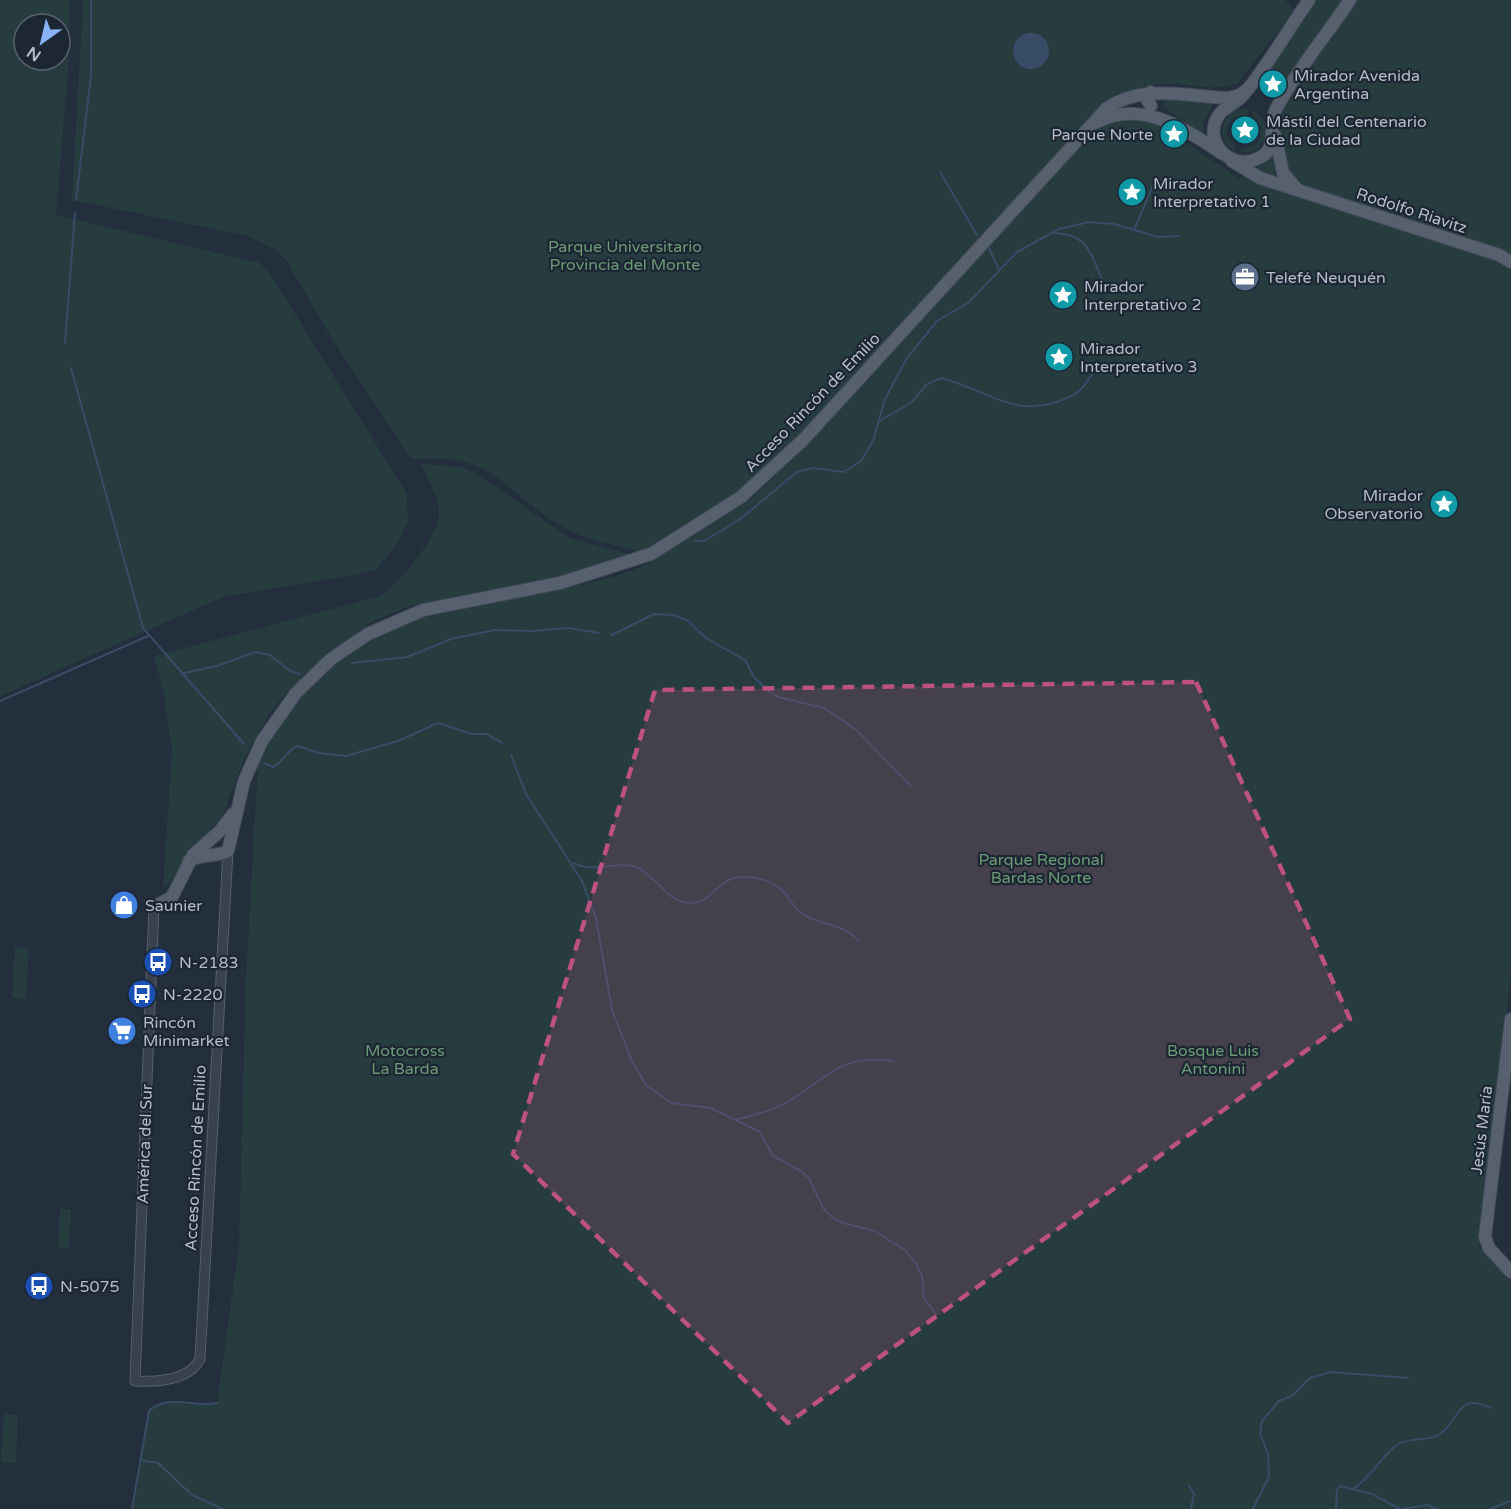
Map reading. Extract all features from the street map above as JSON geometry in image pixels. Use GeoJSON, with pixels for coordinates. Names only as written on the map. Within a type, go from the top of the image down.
{"type":"FeatureCollection","features":[{"type":"Feature","properties":{"kind":"main road"},"geometry":{"type":"LineString","coordinates":[[1309,0],[1249,88],[1239,99],[1223,110],[1215,124],[1215,141],[1226,156],[1244,162],[1261,157],[1270,147],[1275,111],[1350,0]]}},
{"type":"Feature","properties":{"kind":"main road"},"geometry":{"type":"LineString","coordinates":[[1225,98],[1236,96],[1249,88]]}},
{"type":"Feature","properties":{"kind":"main road"},"geometry":{"type":"LineString","coordinates":[[1150,106],[1147,98],[1151,92],[1239,99]]}},
{"type":"Feature","properties":{"kind":"main road","name":"Acceso Rincón de Emilio"},"geometry":{"type":"LineString","coordinates":[[228,851],[236,807],[249,767],[277,716],[312,676],[355,642],[395,620],[423,610],[560,583],[636,560],[662,549],[741,498],[804,439],[1107,108],[1128,97],[1151,92]]}},
{"type":"Feature","properties":{"kind":"main road","name":"Acceso Rincón de Emilio"},"geometry":{"type":"LineString","coordinates":[[1084,132],[1105,118],[1129,113],[1159,119],[1186,129]]}},
{"type":"Feature","properties":{"kind":"main road","name":"Rodolfo Riavitz"},"geometry":{"type":"LineString","coordinates":[[1186,129],[1251,175],[1499,255],[1511,262]]}},
{"type":"Feature","properties":{"kind":"main road","name":"Rodolfo Riavitz"},"geometry":{"type":"LineString","coordinates":[[1274,131],[1283,173],[1288,182],[1302,192]]}},
{"type":"Feature","properties":{"kind":"main road","name":"Acceso Rincón de Emilio"},"geometry":{"type":"LineString","coordinates":[[154,907],[172,897],[196,851],[220,831],[236,807]]}},
{"type":"Feature","properties":{"kind":"main road"},"geometry":{"type":"LineString","coordinates":[[189,861],[201,855],[220,855],[228,851]]}},
{"type":"Feature","properties":{"kind":"main road","name":"Jesús María"},"geometry":{"type":"LineString","coordinates":[[1511,1019],[1486,1233],[1487,1244],[1511,1272]]}},
{"type":"Feature","properties":{"kind":"street","name":"Acceso Rincón de Emilio"},"geometry":{"type":"LineString","coordinates":[[135,1382],[177,1376],[191,1370],[200,1359],[228,851]]}},
{"type":"Feature","properties":{"kind":"street","name":"América del Sur"},"geometry":{"type":"LineString","coordinates":[[135,1382],[154,907]]}},
{"type":"Feature","properties":{"kind":"highlighted area"},"geometry":{"type":"Polygon","coordinates":[[[1196,682],[1350,1019],[788,1423],[513,1154],[655,690],[1196,682]]]}},
{"type":"Feature","properties":{"kind":"green space"},"geometry":{"type":"Polygon","coordinates":[[[0,0],[70,0],[70,12],[12,12],[12,72],[68,72],[56,215],[260,263],[269,272],[407,494],[408,523],[395,546],[377,569],[349,576],[223,597],[0,696],[0,0]]]}},
{"type":"Feature","properties":{"kind":"green space","name":"Parque Universitario Provincia del Monte"},"geometry":{"type":"Polygon","coordinates":[[[83,0],[1285,0],[1294,10],[1238,83],[1220,87],[1154,85],[1140,89],[1119,100],[754,487],[651,554],[598,541],[568,530],[482,468],[440,458],[411,459],[331,337],[286,260],[274,249],[248,236],[72,200],[83,0]]]}},
{"type":"Feature","properties":{"kind":"green space"},"geometry":{"type":"Polygon","coordinates":[[[1313,0],[1346,0],[1286,89],[1262,74],[1313,0]]]}},
{"type":"Feature","properties":{"kind":"green space","name":"Parque Regional Bardas Norte"},"geometry":{"type":"Polygon","coordinates":[[[1355,0],[1511,0],[1511,972],[1479,1246],[1511,1281],[1511,1509],[132,1509],[149,1411],[156,1406],[173,1402],[217,1403],[239,1245],[246,975],[258,764],[272,731],[286,711],[333,664],[357,645],[375,635],[442,612],[581,585],[648,564],[751,498],[799,453],[1087,135],[1111,120],[1134,118],[1183,133],[1184,141],[1238,178],[1245,176],[1300,195],[1285,163],[1280,140],[1279,128],[1284,105],[1355,0]]]}},
{"type":"Feature","properties":{"kind":"green space"},"geometry":{"type":"Polygon","coordinates":[[[1167,100],[1212,103],[1204,121],[1203,134],[1165,108],[1163,103],[1167,100]]]}},
{"type":"Feature","properties":{"kind":"green space"},"geometry":{"type":"Polygon","coordinates":[[[1239,109],[1249,109],[1248,114],[1233,118],[1227,126],[1227,136],[1236,147],[1235,151],[1225,141],[1222,129],[1227,117],[1239,109]]]}},
{"type":"Feature","properties":{"kind":"green space"},"geometry":{"type":"Polygon","coordinates":[[[1254,110],[1265,121],[1265,139],[1256,151],[1240,153],[1241,149],[1254,146],[1261,138],[1261,126],[1252,115],[1254,110]]]}},
{"type":"Feature","properties":{"kind":"green space"},"geometry":{"type":"Polygon","coordinates":[[[1273,157],[1276,176],[1255,169],[1273,157]]]}},
{"type":"Feature","properties":{"kind":"green space"},"geometry":{"type":"Polygon","coordinates":[[[421,464],[461,467],[477,474],[570,538],[633,555],[560,577],[412,605],[369,623],[284,696],[269,714],[244,759],[222,817],[185,857],[170,883],[163,889],[172,750],[163,689],[154,656],[380,596],[417,558],[433,534],[437,523],[439,513],[437,500],[421,464]]]}},
{"type":"Feature","properties":{"kind":"green space"},"geometry":{"type":"Polygon","coordinates":[[[15,947],[29,948],[26,999],[12,998],[15,947]]]}},
{"type":"Feature","properties":{"kind":"green space"},"geometry":{"type":"Polygon","coordinates":[[[60,1209],[71,1209],[69,1248],[58,1247],[60,1209]]]}},
{"type":"Feature","properties":{"kind":"green space"},"geometry":{"type":"Polygon","coordinates":[[[4,1414],[18,1415],[16,1463],[1,1462],[4,1414]]]}},
{"type":"Feature","properties":{"kind":"water"},"geometry":{"type":"Polygon","coordinates":[[[1031,33],[1044,38],[1049,51],[1044,64],[1031,69],[1018,64],[1013,51],[1018,38],[1031,33]]]}},
{"type":"Feature","properties":{"kind":"water"},"geometry":{"type":"Polygon","coordinates":[[[1245,115],[1251,116],[1259,124],[1259,136],[1251,144],[1245,145],[1239,144],[1231,136],[1230,130],[1231,124],[1239,116],[1245,115]]]}},
{"type":"Feature","properties":{"kind":"waterway"},"geometry":{"type":"LineString","coordinates":[[76,200],[91,76],[91,0]]}},
{"type":"Feature","properties":{"kind":"waterway"},"geometry":{"type":"LineString","coordinates":[[940,172],[977,235]]}},
{"type":"Feature","properties":{"kind":"waterway"},"geometry":{"type":"LineString","coordinates":[[1134,230],[1155,181]]}},
{"type":"Feature","properties":{"kind":"waterway"},"geometry":{"type":"LineString","coordinates":[[65,343],[75,213]]}},
{"type":"Feature","properties":{"kind":"waterway"},"geometry":{"type":"LineString","coordinates":[[694,541],[704,541],[739,520],[797,472],[813,468],[844,472],[861,461],[873,441],[885,399],[907,358],[937,321],[968,303],[1017,252],[1059,229],[1089,222],[1114,224],[1158,237],[1179,236]]}},
{"type":"Feature","properties":{"kind":"waterway"},"geometry":{"type":"LineString","coordinates":[[1053,233],[1066,234],[1083,243],[1093,257],[1105,286]]}},
{"type":"Feature","properties":{"kind":"waterway"},"geometry":{"type":"LineString","coordinates":[[989,248],[999,270]]}},
{"type":"Feature","properties":{"kind":"waterway"},"geometry":{"type":"LineString","coordinates":[[878,422],[912,402],[926,385],[941,378],[1009,403],[1038,406],[1060,401],[1076,393],[1085,385],[1099,365]]}},
{"type":"Feature","properties":{"kind":"waterway"},"geometry":{"type":"LineString","coordinates":[[71,368],[143,628],[244,744]]}},
{"type":"Feature","properties":{"kind":"waterway"},"geometry":{"type":"LineString","coordinates":[[612,635],[654,614],[673,615],[687,620],[706,638],[745,660],[754,677],[767,690],[778,697],[824,708],[856,730],[911,786]]}},
{"type":"Feature","properties":{"kind":"waterway"},"geometry":{"type":"LineString","coordinates":[[352,663],[407,657],[451,639],[495,630],[533,631],[568,628],[599,633]]}},
{"type":"Feature","properties":{"kind":"waterway"},"geometry":{"type":"LineString","coordinates":[[0,701],[148,636]]}},
{"type":"Feature","properties":{"kind":"waterway"},"geometry":{"type":"LineString","coordinates":[[184,673],[217,666],[255,652],[270,655],[290,671],[300,674]]}},
{"type":"Feature","properties":{"kind":"waterway"},"geometry":{"type":"LineString","coordinates":[[264,763],[273,767],[298,746],[319,753],[346,756],[398,741],[438,723],[471,734],[487,734],[502,743]]}},
{"type":"Feature","properties":{"kind":"waterway"},"geometry":{"type":"LineString","coordinates":[[511,755],[526,794],[582,881],[596,918],[612,1010],[632,1061],[646,1085],[671,1103],[711,1108],[760,1132],[773,1156],[801,1171],[809,1178],[823,1208],[833,1218],[843,1223],[875,1231],[906,1251],[922,1276],[924,1298],[936,1314]]}},
{"type":"Feature","properties":{"kind":"waterway"},"geometry":{"type":"LineString","coordinates":[[573,863],[590,867],[622,865],[636,867],[644,871],[675,899],[692,903],[709,896],[728,880],[746,877],[759,879],[782,890],[802,914],[847,931],[859,941]]}},
{"type":"Feature","properties":{"kind":"waterway"},"geometry":{"type":"LineString","coordinates":[[738,1119],[785,1104],[838,1068],[861,1061],[893,1061]]}},
{"type":"Feature","properties":{"kind":"waterway"},"geometry":{"type":"LineString","coordinates":[[1253,1509],[1269,1477],[1268,1454],[1260,1433],[1262,1421],[1279,1401],[1292,1396],[1310,1378],[1331,1372],[1408,1378]]}},
{"type":"Feature","properties":{"kind":"waterway"},"geometry":{"type":"LineString","coordinates":[[132,1509],[149,1411],[156,1406],[173,1402],[217,1403]]}},
{"type":"Feature","properties":{"kind":"waterway"},"geometry":{"type":"LineString","coordinates":[[1353,1489],[1367,1478],[1388,1453],[1400,1443],[1431,1438],[1440,1434],[1465,1405],[1480,1404],[1491,1408]]}},
{"type":"Feature","properties":{"kind":"waterway"},"geometry":{"type":"LineString","coordinates":[[140,1460],[158,1463],[192,1495],[223,1509]]}},
{"type":"Feature","properties":{"kind":"waterway"},"geometry":{"type":"LineString","coordinates":[[1189,1486],[1194,1494],[1191,1509]]}},
{"type":"Feature","properties":{"kind":"waterway"},"geometry":{"type":"LineString","coordinates":[[1336,1509],[1337,1490],[1340,1486],[1372,1494],[1400,1509]]}},
{"type":"Feature","properties":{"kind":"waterway"},"geometry":{"type":"LineString","coordinates":[[1490,1509],[1511,1501]]}},
{"type":"Feature","properties":{"kind":"waterway"},"geometry":{"type":"LineString","coordinates":[[1401,1509],[1428,1505],[1436,1509]]}},
{"type":"Feature","properties":{"kind":"place","name":"Mirador Avenida Argentina"},"geometry":{"type":"Point","coordinates":[1273,84]}},
{"type":"Feature","properties":{"kind":"place","name":"Mástil del Centenario de la Ciudad"},"geometry":{"type":"Point","coordinates":[1245,130]}},
{"type":"Feature","properties":{"kind":"place","name":"Parque Norte"},"geometry":{"type":"Point","coordinates":[1174,134]}},
{"type":"Feature","properties":{"kind":"place","name":"Mirador Interpretativo 1"},"geometry":{"type":"Point","coordinates":[1132,192]}},
{"type":"Feature","properties":{"kind":"place","name":"Telefé Neuquén"},"geometry":{"type":"Point","coordinates":[1245,277]}},
{"type":"Feature","properties":{"kind":"place","name":"Mirador Interpretativo 2"},"geometry":{"type":"Point","coordinates":[1063,295]}},
{"type":"Feature","properties":{"kind":"place","name":"Mirador Interpretativo 3"},"geometry":{"type":"Point","coordinates":[1059,357]}},
{"type":"Feature","properties":{"kind":"place","name":"Mirador Observatorio"},"geometry":{"type":"Point","coordinates":[1444,504]}},
{"type":"Feature","properties":{"kind":"place","name":"Saunier"},"geometry":{"type":"Point","coordinates":[124,905]}},
{"type":"Feature","properties":{"kind":"place","name":"N-2183"},"geometry":{"type":"Point","coordinates":[158,962]}},
{"type":"Feature","properties":{"kind":"place","name":"N-2220"},"geometry":{"type":"Point","coordinates":[142,994]}},
{"type":"Feature","properties":{"kind":"place","name":"Rincón Minimarket"},"geometry":{"type":"Point","coordinates":[122,1031]}},
{"type":"Feature","properties":{"kind":"place","name":"N-5075"},"geometry":{"type":"Point","coordinates":[39,1286]}},
{"type":"Feature","properties":{"kind":"park label","name":"Motocross La Barda"},"geometry":{"type":"Point","coordinates":[405,1059]}},
{"type":"Feature","properties":{"kind":"park label","name":"Bosque Luis Antonini"},"geometry":{"type":"Point","coordinates":[1213,1059]}}]}
